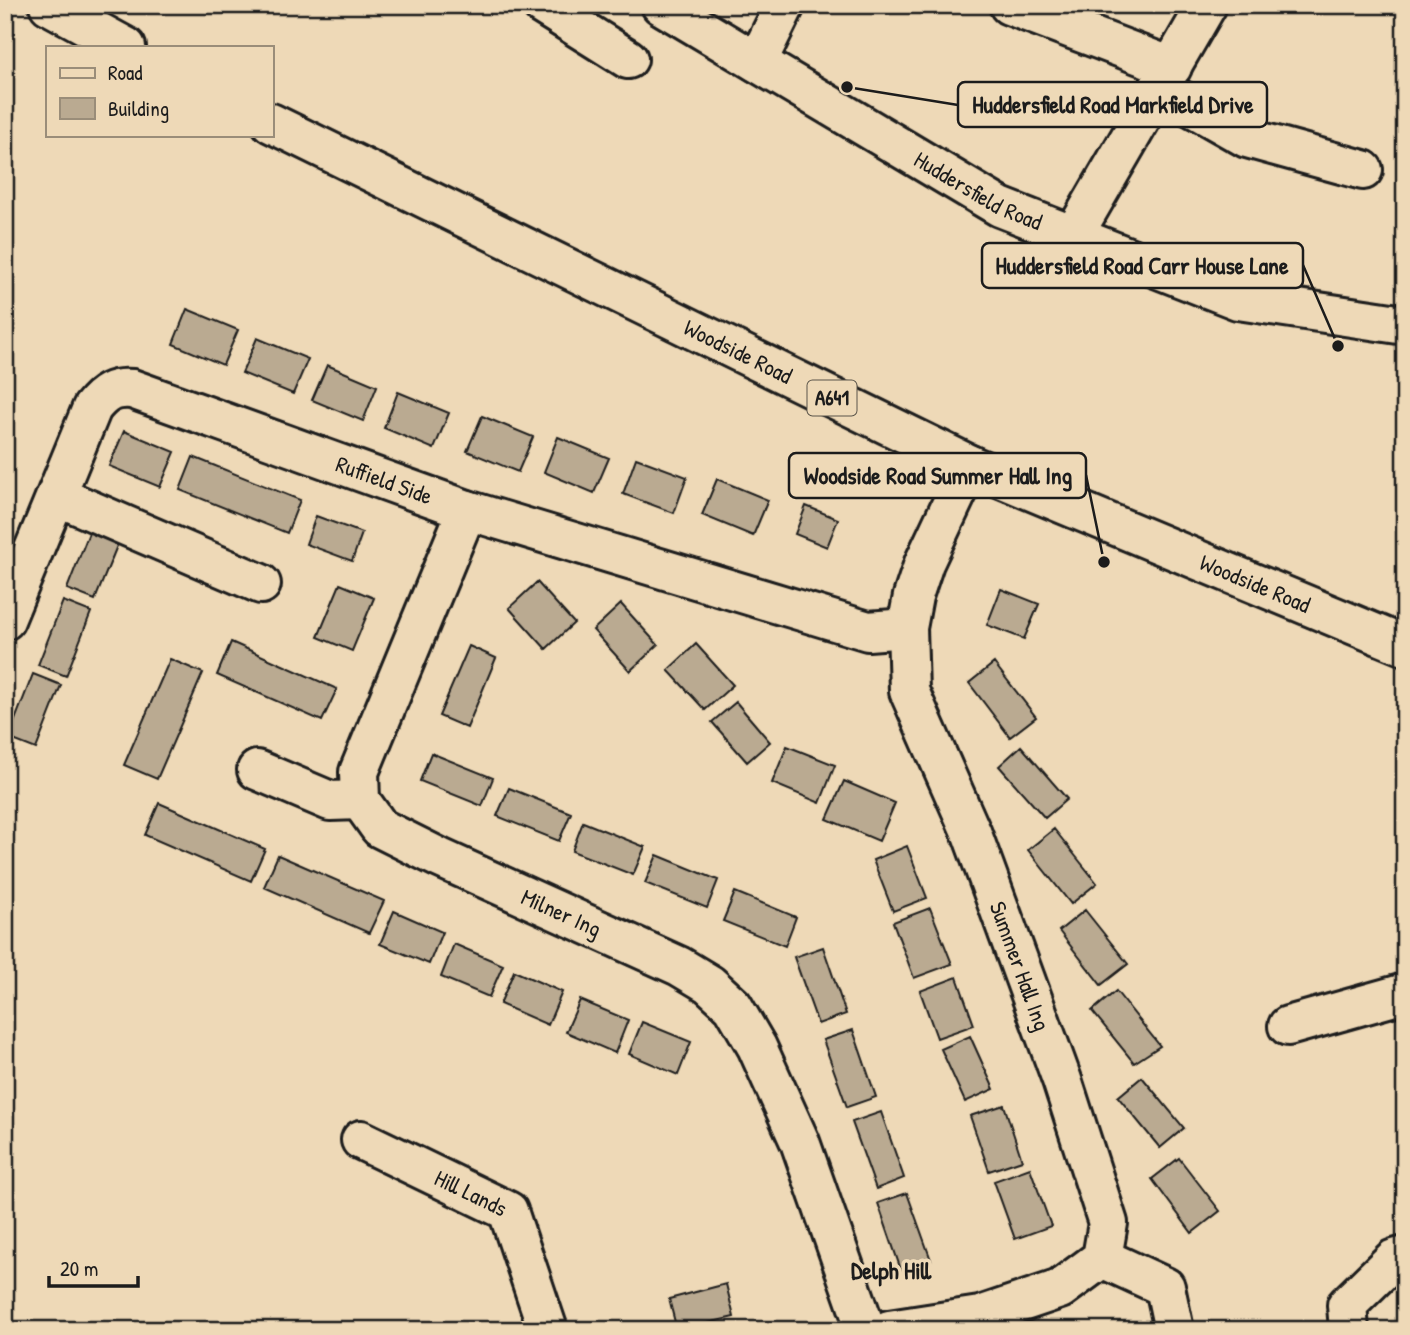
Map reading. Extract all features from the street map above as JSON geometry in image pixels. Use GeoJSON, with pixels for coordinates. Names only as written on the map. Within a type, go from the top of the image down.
{"type":"FeatureCollection","features":[{"type":"Feature","properties":{"kind":"street"},"geometry":{"type":"LineString","coordinates":[[48,5],[124,46]]}},
{"type":"Feature","properties":{"kind":"street"},"geometry":{"type":"LineString","coordinates":[[542,5],[628,59]]}},
{"type":"Feature","properties":{"kind":"street","name":"Huddersfield Road"},"geometry":{"type":"LineString","coordinates":[[661,5],[1000,208],[1238,300],[1405,325]]}},
{"type":"Feature","properties":{"kind":"street"},"geometry":{"type":"LineString","coordinates":[[757,62],[785,5]]}},
{"type":"Feature","properties":{"kind":"street"},"geometry":{"type":"LineString","coordinates":[[1009,5],[1166,77],[1247,138],[1363,170]]}},
{"type":"Feature","properties":{"kind":"street"},"geometry":{"type":"LineString","coordinates":[[1073,236],[1207,5]]}},
{"type":"Feature","properties":{"kind":"street","name":"Woodside Road"},"geometry":{"type":"LineString","coordinates":[[273,124],[970,465],[1405,646]]}},
{"type":"Feature","properties":{"kind":"street","name":"Ruffield Side"},"geometry":{"type":"LineString","coordinates":[[5,620],[92,408],[100,397],[120,388],[132,389],[467,510],[868,631],[907,628]]}},
{"type":"Feature","properties":{"kind":"street","name":"Summer Hall Ing"},"geometry":{"type":"LineString","coordinates":[[970,465],[924,563],[907,628],[909,691],[982,860],[1062,1080],[1108,1223],[1102,1258]]}},
{"type":"Feature","properties":{"kind":"street"},"geometry":{"type":"LineString","coordinates":[[57,496],[261,584]]}},
{"type":"Feature","properties":{"kind":"street"},"geometry":{"type":"LineString","coordinates":[[257,770],[330,801],[360,800],[359,772],[467,510]]}},
{"type":"Feature","properties":{"kind":"street","name":"Milner Ing"},"geometry":{"type":"LineString","coordinates":[[360,800],[380,828],[679,966],[709,984],[733,1006],[757,1047],[800,1142],[866,1330]]}},
{"type":"Feature","properties":{"kind":"street"},"geometry":{"type":"LineString","coordinates":[[1288,1026],[1405,993]]}},
{"type":"Feature","properties":{"kind":"street","name":"Hill Lands"},"geometry":{"type":"LineString","coordinates":[[360,1140],[508,1211],[548,1330]]}},
{"type":"Feature","properties":{"kind":"street"},"geometry":{"type":"LineString","coordinates":[[1349,1330],[1347,1305],[1394,1259],[1405,1256]]}},
{"type":"Feature","properties":{"kind":"street"},"geometry":{"type":"LineString","coordinates":[[889,1330],[980,1316],[1060,1289],[1102,1258],[1166,1287],[1174,1330]]}},
{"type":"Feature","properties":{"kind":"building"},"geometry":{"type":"Polygon","coordinates":[[[187,309],[238,330],[223,365],[173,344],[187,309]]]}},
{"type":"Feature","properties":{"kind":"building"},"geometry":{"type":"Polygon","coordinates":[[[257,338],[308,359],[293,394],[242,373],[257,338]]]}},
{"type":"Feature","properties":{"kind":"building"},"geometry":{"type":"Polygon","coordinates":[[[327,365],[377,386],[363,421],[312,400],[327,365]]]}},
{"type":"Feature","properties":{"kind":"building"},"geometry":{"type":"Polygon","coordinates":[[[398,392],[449,413],[434,449],[384,428],[398,392]]]}},
{"type":"Feature","properties":{"kind":"building"},"geometry":{"type":"Polygon","coordinates":[[[482,416],[533,437],[518,472],[467,451],[482,416]]]}},
{"type":"Feature","properties":{"kind":"building"},"geometry":{"type":"Polygon","coordinates":[[[124,431],[175,452],[160,487],[109,466],[124,431]]]}},
{"type":"Feature","properties":{"kind":"building"},"geometry":{"type":"Polygon","coordinates":[[[558,437],[609,458],[594,493],[544,472],[558,437]]]}},
{"type":"Feature","properties":{"kind":"building"},"geometry":{"type":"Polygon","coordinates":[[[193,457],[300,500],[287,533],[180,490],[193,457]]]}},
{"type":"Feature","properties":{"kind":"building"},"geometry":{"type":"Polygon","coordinates":[[[636,458],[687,477],[674,513],[623,494],[636,458]]]}},
{"type":"Feature","properties":{"kind":"building"},"geometry":{"type":"Polygon","coordinates":[[[717,479],[768,500],[753,536],[702,515],[717,479]]]}},
{"type":"Feature","properties":{"kind":"building"},"geometry":{"type":"Polygon","coordinates":[[[806,506],[838,519],[827,547],[795,534],[806,506]]]}},
{"type":"Feature","properties":{"kind":"building"},"geometry":{"type":"Polygon","coordinates":[[[316,516],[362,533],[352,561],[306,544],[316,516]]]}},
{"type":"Feature","properties":{"kind":"building"},"geometry":{"type":"Polygon","coordinates":[[[92,525],[121,536],[95,600],[67,589],[92,525]]]}},
{"type":"Feature","properties":{"kind":"building"},"geometry":{"type":"Polygon","coordinates":[[[537,582],[574,623],[546,649],[509,608],[537,582]]]}},
{"type":"Feature","properties":{"kind":"building"},"geometry":{"type":"Polygon","coordinates":[[[340,584],[374,598],[352,651],[318,637],[340,584]]]}},
{"type":"Feature","properties":{"kind":"building"},"geometry":{"type":"Polygon","coordinates":[[[1001,589],[1039,604],[1024,639],[987,625],[1001,589]]]}},
{"type":"Feature","properties":{"kind":"building"},"geometry":{"type":"Polygon","coordinates":[[[63,601],[91,612],[66,676],[38,665],[63,601]]]}},
{"type":"Feature","properties":{"kind":"building"},"geometry":{"type":"Polygon","coordinates":[[[621,604],[658,645],[630,671],[593,630],[621,604]]]}},
{"type":"Feature","properties":{"kind":"building"},"geometry":{"type":"Polygon","coordinates":[[[231,642],[337,689],[322,721],[217,675],[231,642]]]}},
{"type":"Feature","properties":{"kind":"building"},"geometry":{"type":"Polygon","coordinates":[[[696,644],[733,685],[705,710],[668,670],[696,644]]]}},
{"type":"Feature","properties":{"kind":"building"},"geometry":{"type":"Polygon","coordinates":[[[469,646],[496,658],[467,728],[439,716],[469,646]]]}},
{"type":"Feature","properties":{"kind":"building"},"geometry":{"type":"Polygon","coordinates":[[[170,659],[203,673],[157,779],[124,765],[170,659]]]}},
{"type":"Feature","properties":{"kind":"building"},"geometry":{"type":"Polygon","coordinates":[[[994,663],[1036,717],[1010,737],[969,683],[994,663]]]}},
{"type":"Feature","properties":{"kind":"building"},"geometry":{"type":"Polygon","coordinates":[[[33,674],[61,685],[36,749],[8,738],[33,674]]]}},
{"type":"Feature","properties":{"kind":"building"},"geometry":{"type":"Polygon","coordinates":[[[736,702],[770,742],[747,762],[712,722],[736,702]]]}},
{"type":"Feature","properties":{"kind":"building"},"geometry":{"type":"Polygon","coordinates":[[[787,746],[835,765],[820,803],[772,783],[787,746]]]}},
{"type":"Feature","properties":{"kind":"building"},"geometry":{"type":"Polygon","coordinates":[[[1021,746],[1067,799],[1045,818],[999,766],[1021,746]]]}},
{"type":"Feature","properties":{"kind":"building"},"geometry":{"type":"Polygon","coordinates":[[[431,753],[493,778],[482,806],[420,781],[431,753]]]}},
{"type":"Feature","properties":{"kind":"building"},"geometry":{"type":"Polygon","coordinates":[[[844,781],[895,803],[879,841],[827,819],[844,781]]]}},
{"type":"Feature","properties":{"kind":"building"},"geometry":{"type":"Polygon","coordinates":[[[509,788],[571,813],[559,841],[497,816],[509,788]]]}},
{"type":"Feature","properties":{"kind":"building"},"geometry":{"type":"Polygon","coordinates":[[[159,803],[265,849],[251,881],[145,835],[159,803]]]}},
{"type":"Feature","properties":{"kind":"building"},"geometry":{"type":"Polygon","coordinates":[[[583,822],[645,847],[633,875],[572,851],[583,822]]]}},
{"type":"Feature","properties":{"kind":"building"},"geometry":{"type":"Polygon","coordinates":[[[1054,829],[1097,883],[1071,904],[1028,850],[1054,829]]]}},
{"type":"Feature","properties":{"kind":"building"},"geometry":{"type":"Polygon","coordinates":[[[907,846],[927,898],[893,911],[873,860],[907,846]]]}},
{"type":"Feature","properties":{"kind":"building"},"geometry":{"type":"Polygon","coordinates":[[[278,855],[384,901],[369,933],[264,887],[278,855]]]}},
{"type":"Feature","properties":{"kind":"building"},"geometry":{"type":"Polygon","coordinates":[[[657,855],[718,880],[707,908],[645,883],[657,855]]]}},
{"type":"Feature","properties":{"kind":"building"},"geometry":{"type":"Polygon","coordinates":[[[735,892],[796,917],[785,946],[723,921],[735,892]]]}},
{"type":"Feature","properties":{"kind":"building"},"geometry":{"type":"Polygon","coordinates":[[[930,908],[952,964],[914,978],[893,922],[930,908]]]}},
{"type":"Feature","properties":{"kind":"building"},"geometry":{"type":"Polygon","coordinates":[[[1085,910],[1128,964],[1101,985],[1059,931],[1085,910]]]}},
{"type":"Feature","properties":{"kind":"building"},"geometry":{"type":"Polygon","coordinates":[[[394,911],[442,932],[429,964],[380,944],[394,911]]]}},
{"type":"Feature","properties":{"kind":"building"},"geometry":{"type":"Polygon","coordinates":[[[454,944],[503,965],[489,997],[441,977],[454,944]]]}},
{"type":"Feature","properties":{"kind":"building"},"geometry":{"type":"Polygon","coordinates":[[[823,947],[846,1014],[818,1024],[794,957],[823,947]]]}},
{"type":"Feature","properties":{"kind":"building"},"geometry":{"type":"Polygon","coordinates":[[[514,971],[562,992],[548,1025],[500,1004],[514,971]]]}},
{"type":"Feature","properties":{"kind":"building"},"geometry":{"type":"Polygon","coordinates":[[[957,977],[974,1025],[937,1038],[920,991],[957,977]]]}},
{"type":"Feature","properties":{"kind":"building"},"geometry":{"type":"Polygon","coordinates":[[[1116,991],[1160,1046],[1134,1063],[1092,1011],[1116,991]]]}},
{"type":"Feature","properties":{"kind":"building"},"geometry":{"type":"Polygon","coordinates":[[[580,1000],[628,1020],[615,1053],[566,1032],[580,1000]]]}},
{"type":"Feature","properties":{"kind":"building"},"geometry":{"type":"Polygon","coordinates":[[[642,1022],[691,1042],[678,1075],[629,1054],[642,1022]]]}},
{"type":"Feature","properties":{"kind":"building"},"geometry":{"type":"Polygon","coordinates":[[[853,1030],[876,1097],[847,1107],[823,1040],[853,1030]]]}},
{"type":"Feature","properties":{"kind":"building"},"geometry":{"type":"Polygon","coordinates":[[[970,1036],[994,1089],[965,1102],[941,1049],[970,1036]]]}},
{"type":"Feature","properties":{"kind":"building"},"geometry":{"type":"Polygon","coordinates":[[[1142,1077],[1184,1128],[1160,1148],[1118,1097],[1142,1077]]]}},
{"type":"Feature","properties":{"kind":"building"},"geometry":{"type":"Polygon","coordinates":[[[1004,1105],[1022,1160],[989,1171],[970,1116],[1004,1105]]]}},
{"type":"Feature","properties":{"kind":"building"},"geometry":{"type":"Polygon","coordinates":[[[881,1112],[904,1178],[876,1189],[852,1122],[881,1112]]]}},
{"type":"Feature","properties":{"kind":"building"},"geometry":{"type":"Polygon","coordinates":[[[1179,1158],[1220,1211],[1192,1233],[1152,1179],[1179,1158]]]}},
{"type":"Feature","properties":{"kind":"building"},"geometry":{"type":"Polygon","coordinates":[[[1030,1168],[1051,1226],[1015,1239],[994,1181],[1030,1168]]]}},
{"type":"Feature","properties":{"kind":"building"},"geometry":{"type":"Polygon","coordinates":[[[907,1193],[931,1260],[901,1270],[878,1203],[907,1193]]]}},
{"type":"Feature","properties":{"kind":"building"},"geometry":{"type":"Polygon","coordinates":[[[726,1284],[734,1317],[677,1330],[669,1299],[726,1284]]]}},
{"type":"Feature","properties":{"kind":"place","name":"Huddersfield Road Markfield Drive"},"geometry":{"type":"Point","coordinates":[847,87]}},
{"type":"Feature","properties":{"kind":"place","name":"Huddersfield Road Carr House Lane"},"geometry":{"type":"Point","coordinates":[1338,346]}},
{"type":"Feature","properties":{"kind":"place","name":"Woodside Road Summer Hall Ing"},"geometry":{"type":"Point","coordinates":[1104,562]}},
{"type":"Feature","properties":{"kind":"district","name":"Delph Hill"},"geometry":{"type":"Point","coordinates":[891,1271]}}]}
